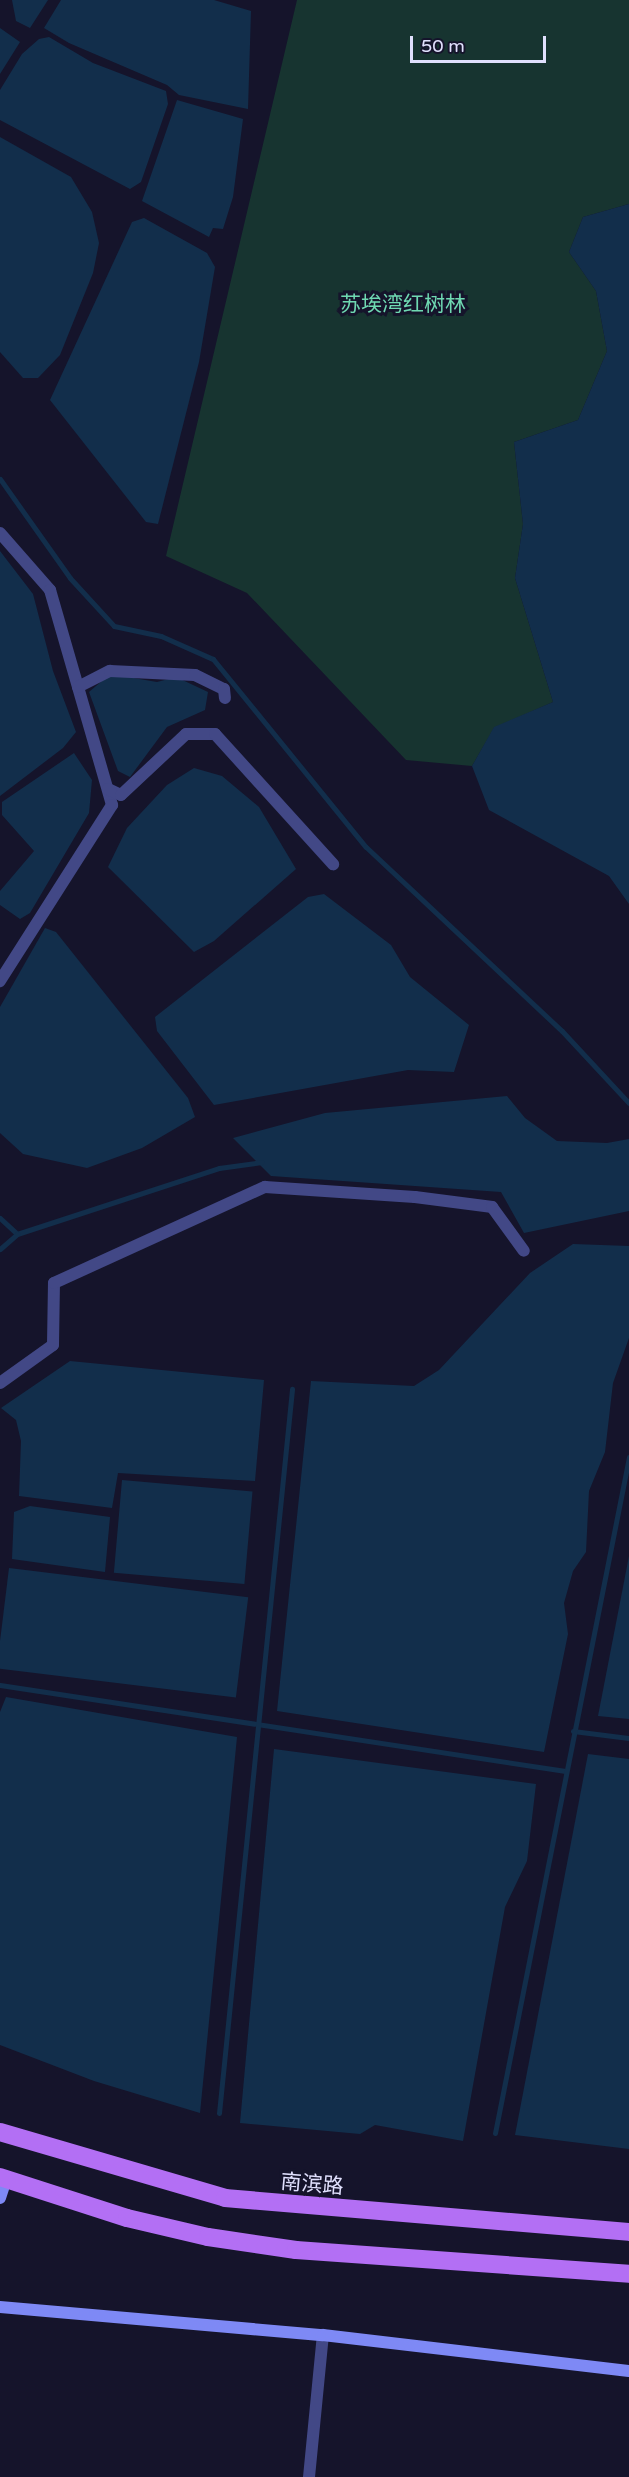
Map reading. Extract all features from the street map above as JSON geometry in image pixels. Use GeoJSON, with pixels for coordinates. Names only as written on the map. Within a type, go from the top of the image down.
{"type":"FeatureCollection","features":[{"type":"Feature","properties":{"kind":"main road","name":"南滨路"},"geometry":{"type":"LineString","coordinates":[[0,2132],[225,2198],[629,2232]]}},
{"type":"Feature","properties":{"kind":"main road"},"geometry":{"type":"LineString","coordinates":[[3,2178],[208,2237],[296,2250],[629,2274]]}},
{"type":"Feature","properties":{"kind":"street"},"geometry":{"type":"LineString","coordinates":[[0,532],[50,590],[112,805],[0,981]]}},
{"type":"Feature","properties":{"kind":"street"},"geometry":{"type":"LineString","coordinates":[[78,687],[110,671],[195,675],[224,689],[225,698]]}},
{"type":"Feature","properties":{"kind":"street"},"geometry":{"type":"LineString","coordinates":[[108,789],[121,795],[186,734],[215,734],[333,864]]}},
{"type":"Feature","properties":{"kind":"street"},"geometry":{"type":"LineString","coordinates":[[0,1383],[53,1345],[54,1283],[265,1187],[415,1197],[492,1208],[524,1251]]}},
{"type":"Feature","properties":{"kind":"street"},"geometry":{"type":"LineString","coordinates":[[0,2198],[3,2178]]}},
{"type":"Feature","properties":{"kind":"street"},"geometry":{"type":"LineString","coordinates":[[0,2307],[323,2335],[629,2371]]}},
{"type":"Feature","properties":{"kind":"street"},"geometry":{"type":"LineString","coordinates":[[309,2477],[323,2335]]}},
{"type":"Feature","properties":{"kind":"green space","name":"苏埃湾红树林"},"geometry":{"type":"Polygon","coordinates":[[[297,0],[629,0],[629,204],[583,217],[569,252],[596,291],[607,351],[578,420],[514,442],[523,524],[515,578],[553,702],[494,728],[472,766],[406,760],[247,593],[166,556],[297,0]]]}},
{"type":"Feature","properties":{"kind":"water"},"geometry":{"type":"Polygon","coordinates":[[[12,0],[48,0],[30,28],[16,21],[12,0]]]}},
{"type":"Feature","properties":{"kind":"water"},"geometry":{"type":"Polygon","coordinates":[[[61,0],[214,0],[251,11],[248,109],[179,95],[167,85],[69,43],[44,28],[61,0]]]}},
{"type":"Feature","properties":{"kind":"water"},"geometry":{"type":"Polygon","coordinates":[[[0,28],[20,42],[0,74],[0,28]]]}},
{"type":"Feature","properties":{"kind":"water"},"geometry":{"type":"Polygon","coordinates":[[[49,37],[93,63],[166,91],[168,104],[141,182],[130,189],[0,120],[0,90],[22,54],[39,39],[49,37]]]}},
{"type":"Feature","properties":{"kind":"water"},"geometry":{"type":"Polygon","coordinates":[[[177,100],[243,119],[233,197],[223,229],[213,228],[209,237],[142,201],[177,100]]]}},
{"type":"Feature","properties":{"kind":"water"},"geometry":{"type":"Polygon","coordinates":[[[0,137],[71,177],[92,212],[99,243],[93,273],[60,355],[38,378],[23,378],[0,352],[0,137]]]}},
{"type":"Feature","properties":{"kind":"water"},"geometry":{"type":"Polygon","coordinates":[[[629,204],[629,904],[609,876],[489,810],[472,766],[494,727],[553,702],[515,578],[523,524],[514,442],[578,420],[607,351],[596,291],[569,252],[583,217],[629,204]]]}},
{"type":"Feature","properties":{"kind":"water"},"geometry":{"type":"Polygon","coordinates":[[[144,218],[207,253],[215,267],[199,362],[158,524],[146,522],[50,400],[132,222],[144,218]]]}},
{"type":"Feature","properties":{"kind":"water"},"geometry":{"type":"Polygon","coordinates":[[[0,551],[33,594],[53,671],[76,732],[63,748],[0,796],[0,551]]]}},
{"type":"Feature","properties":{"kind":"water"},"geometry":{"type":"Polygon","coordinates":[[[110,674],[157,682],[176,677],[208,692],[205,710],[167,727],[130,777],[118,771],[89,692],[110,674]]]}},
{"type":"Feature","properties":{"kind":"water"},"geometry":{"type":"Polygon","coordinates":[[[74,753],[92,780],[89,813],[30,913],[20,919],[0,905],[0,891],[34,851],[2,815],[2,802],[74,753]]]}},
{"type":"Feature","properties":{"kind":"water"},"geometry":{"type":"Polygon","coordinates":[[[194,768],[222,776],[259,807],[296,869],[214,941],[194,952],[108,867],[127,828],[167,785],[194,768]]]}},
{"type":"Feature","properties":{"kind":"water"},"geometry":{"type":"Polygon","coordinates":[[[324,894],[391,945],[410,977],[469,1025],[454,1072],[408,1070],[214,1105],[157,1031],[155,1017],[308,897],[324,894]]]}},
{"type":"Feature","properties":{"kind":"water"},"geometry":{"type":"Polygon","coordinates":[[[45,928],[56,932],[188,1098],[195,1117],[142,1148],[87,1168],[23,1154],[0,1133],[0,1007],[45,928]]]}},
{"type":"Feature","properties":{"kind":"water"},"geometry":{"type":"Polygon","coordinates":[[[507,1096],[525,1118],[557,1141],[607,1143],[629,1139],[629,1211],[524,1233],[501,1192],[271,1176],[233,1138],[325,1113],[507,1096]]]}},
{"type":"Feature","properties":{"kind":"water"},"geometry":{"type":"Polygon","coordinates":[[[573,1244],[629,1246],[629,1338],[613,1383],[605,1452],[589,1491],[586,1552],[573,1571],[564,1603],[568,1634],[544,1752],[277,1711],[311,1381],[414,1386],[439,1370],[530,1273],[573,1244]]]}},
{"type":"Feature","properties":{"kind":"water"},"geometry":{"type":"Polygon","coordinates":[[[70,1361],[264,1380],[255,1481],[118,1473],[112,1508],[19,1496],[21,1441],[16,1420],[1,1408],[70,1361]]]}},
{"type":"Feature","properties":{"kind":"water"},"geometry":{"type":"Polygon","coordinates":[[[122,1480],[253,1491],[244,1584],[114,1573],[122,1480]]]}},
{"type":"Feature","properties":{"kind":"water"},"geometry":{"type":"Polygon","coordinates":[[[30,1506],[110,1517],[105,1572],[12,1559],[14,1512],[30,1506]]]}},
{"type":"Feature","properties":{"kind":"water"},"geometry":{"type":"Polygon","coordinates":[[[629,1556],[629,1719],[598,1716],[629,1556]]]}},
{"type":"Feature","properties":{"kind":"water"},"geometry":{"type":"Polygon","coordinates":[[[9,1568],[248,1597],[236,1698],[0,1669],[0,1641],[9,1568]]]}},
{"type":"Feature","properties":{"kind":"water"},"geometry":{"type":"Polygon","coordinates":[[[6,1697],[237,1737],[200,2113],[94,2081],[0,2045],[0,1712],[6,1697]]]}},
{"type":"Feature","properties":{"kind":"water"},"geometry":{"type":"Polygon","coordinates":[[[274,1749],[536,1784],[527,1861],[505,1907],[463,2141],[375,2125],[360,2134],[240,2123],[274,1749]]]}},
{"type":"Feature","properties":{"kind":"water"},"geometry":{"type":"Polygon","coordinates":[[[588,1754],[629,1759],[629,2149],[515,2135],[588,1754]]]}},
{"type":"Feature","properties":{"kind":"waterway"},"geometry":{"type":"LineString","coordinates":[[0,479],[70,578],[114,626],[161,636],[213,659],[366,847],[562,1031],[629,1103]]}},
{"type":"Feature","properties":{"kind":"waterway"},"geometry":{"type":"LineString","coordinates":[[0,1218],[17,1234],[219,1168],[262,1162]]}},
{"type":"Feature","properties":{"kind":"waterway"},"geometry":{"type":"LineString","coordinates":[[0,1249],[17,1234]]}},
{"type":"Feature","properties":{"kind":"waterway"},"geometry":{"type":"LineString","coordinates":[[219,2113],[292,1389]]}},
{"type":"Feature","properties":{"kind":"waterway"},"geometry":{"type":"LineString","coordinates":[[495,2133],[629,1457]]}},
{"type":"Feature","properties":{"kind":"waterway"},"geometry":{"type":"LineString","coordinates":[[0,1685],[565,1771]]}},
{"type":"Feature","properties":{"kind":"waterway"},"geometry":{"type":"LineString","coordinates":[[573,1731],[629,1738]]}}]}
